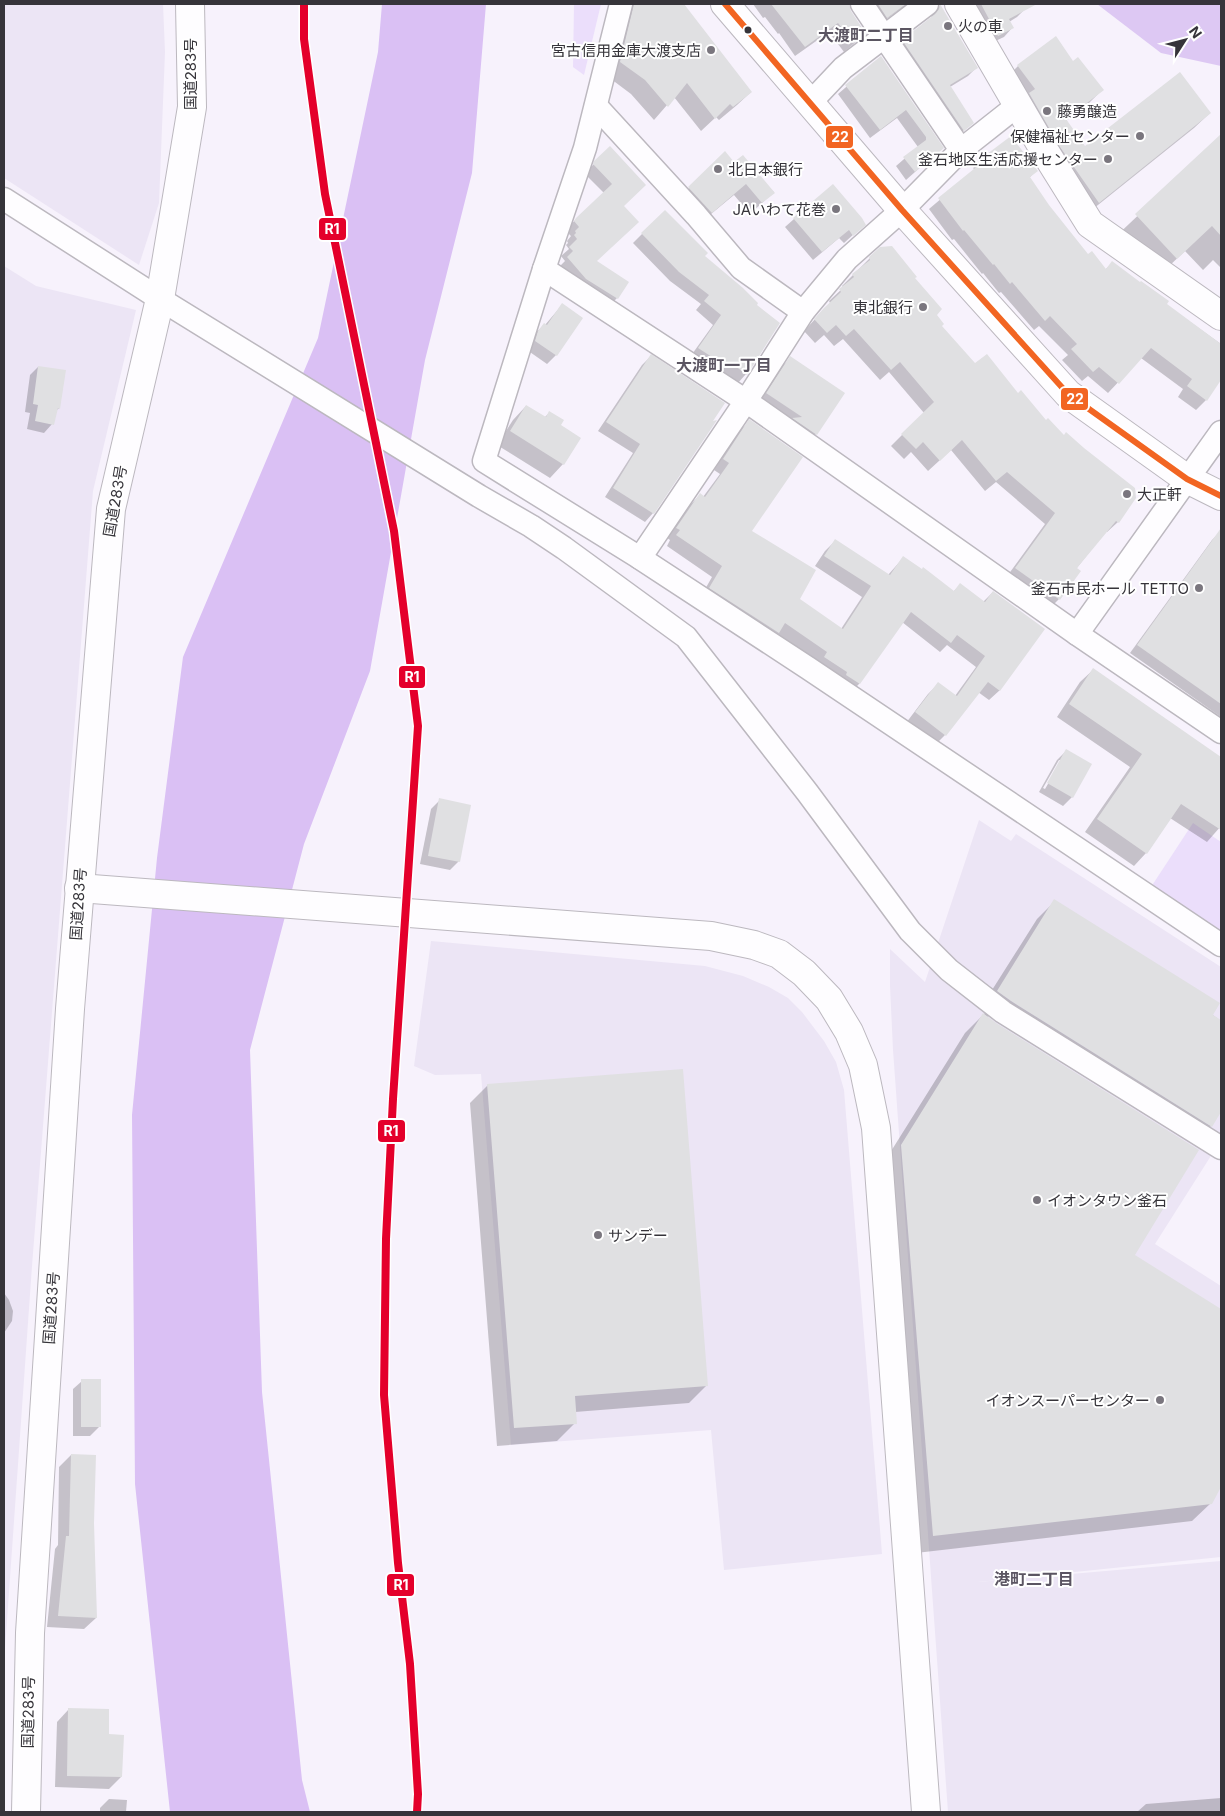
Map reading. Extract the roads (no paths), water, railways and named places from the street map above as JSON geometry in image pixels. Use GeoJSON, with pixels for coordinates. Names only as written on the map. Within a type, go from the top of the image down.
{"type":"FeatureCollection","features":[{"type":"Feature","properties":{"kind":"main road","name":"国道283号"},"geometry":{"type":"LineString","coordinates":[[26,1812],[30,1633],[79,888],[111,508],[160,298],[192,107],[190,4]]}},
{"type":"Feature","properties":{"kind":"main road"},"geometry":{"type":"LineString","coordinates":[[725,4],[902,210],[1068,394],[1187,480],[1221,496]]}},
{"type":"Feature","properties":{"kind":"main road"},"geometry":{"type":"LineString","coordinates":[[959,4],[1090,224],[1221,316]]}},
{"type":"Feature","properties":{"kind":"main road"},"geometry":{"type":"LineString","coordinates":[[79,888],[133,894],[711,936],[779,954],[804,973],[829,999],[844,1024],[863,1065],[876,1128],[926,1812]]}},
{"type":"Feature","properties":{"kind":"street"},"geometry":{"type":"LineString","coordinates":[[621,4],[585,148],[544,269],[484,461],[640,558],[948,761],[1221,945]]}},
{"type":"Feature","properties":{"kind":"street"},"geometry":{"type":"LineString","coordinates":[[862,4],[961,150]]}},
{"type":"Feature","properties":{"kind":"street"},"geometry":{"type":"LineString","coordinates":[[810,103],[843,68],[927,4]]}},
{"type":"Feature","properties":{"kind":"street"},"geometry":{"type":"LineString","coordinates":[[640,558],[746,401],[803,312],[847,259],[902,210],[961,150],[1018,105]]}},
{"type":"Feature","properties":{"kind":"street"},"geometry":{"type":"LineString","coordinates":[[596,106],[696,215],[741,268],[803,312]]}},
{"type":"Feature","properties":{"kind":"street"},"geometry":{"type":"LineString","coordinates":[[4,199],[479,496],[531,526],[686,637],[807,792],[910,931],[950,970],[1003,1012],[1221,1148]]}},
{"type":"Feature","properties":{"kind":"street"},"geometry":{"type":"LineString","coordinates":[[544,269],[746,401],[1076,634],[1221,732]]}},
{"type":"Feature","properties":{"kind":"street"},"geometry":{"type":"LineString","coordinates":[[1076,634],[1221,432]]}},
{"type":"Feature","properties":{"kind":"place","name":"火の車"},"geometry":{"type":"Point","coordinates":[948,26]}},
{"type":"Feature","properties":{"kind":"place","name":"宮古信用金庫大渡支店"},"geometry":{"type":"Point","coordinates":[711,50]}},
{"type":"Feature","properties":{"kind":"place","name":"藤勇醸造"},"geometry":{"type":"Point","coordinates":[1047,111]}},
{"type":"Feature","properties":{"kind":"place","name":"保健福祉センター"},"geometry":{"type":"Point","coordinates":[1140,136]}},
{"type":"Feature","properties":{"kind":"place","name":"釜石地区生活応援センター"},"geometry":{"type":"Point","coordinates":[1108,159]}},
{"type":"Feature","properties":{"kind":"place","name":"北日本銀行"},"geometry":{"type":"Point","coordinates":[718,169]}},
{"type":"Feature","properties":{"kind":"place","name":"JAいわて花巻"},"geometry":{"type":"Point","coordinates":[836,209]}},
{"type":"Feature","properties":{"kind":"place","name":"東北銀行"},"geometry":{"type":"Point","coordinates":[923,307]}},
{"type":"Feature","properties":{"kind":"place","name":"大正軒"},"geometry":{"type":"Point","coordinates":[1127,494]}},
{"type":"Feature","properties":{"kind":"place","name":"釜石市民ホール TETTO"},"geometry":{"type":"Point","coordinates":[1199,588]}},
{"type":"Feature","properties":{"kind":"place","name":"イオンタウン釜石"},"geometry":{"type":"Point","coordinates":[1037,1200]}},
{"type":"Feature","properties":{"kind":"place","name":"サンデー"},"geometry":{"type":"Point","coordinates":[598,1235]}},
{"type":"Feature","properties":{"kind":"place","name":"イオンスーパーセンター"},"geometry":{"type":"Point","coordinates":[1160,1400]}},
{"type":"Feature","properties":{"kind":"district","name":"大渡町二丁目"},"geometry":{"type":"Point","coordinates":[866,35]}},
{"type":"Feature","properties":{"kind":"district","name":"大渡町一丁目"},"geometry":{"type":"Point","coordinates":[724,365]}},
{"type":"Feature","properties":{"kind":"district","name":"港町二丁目"},"geometry":{"type":"Point","coordinates":[1034,1579]}}]}
